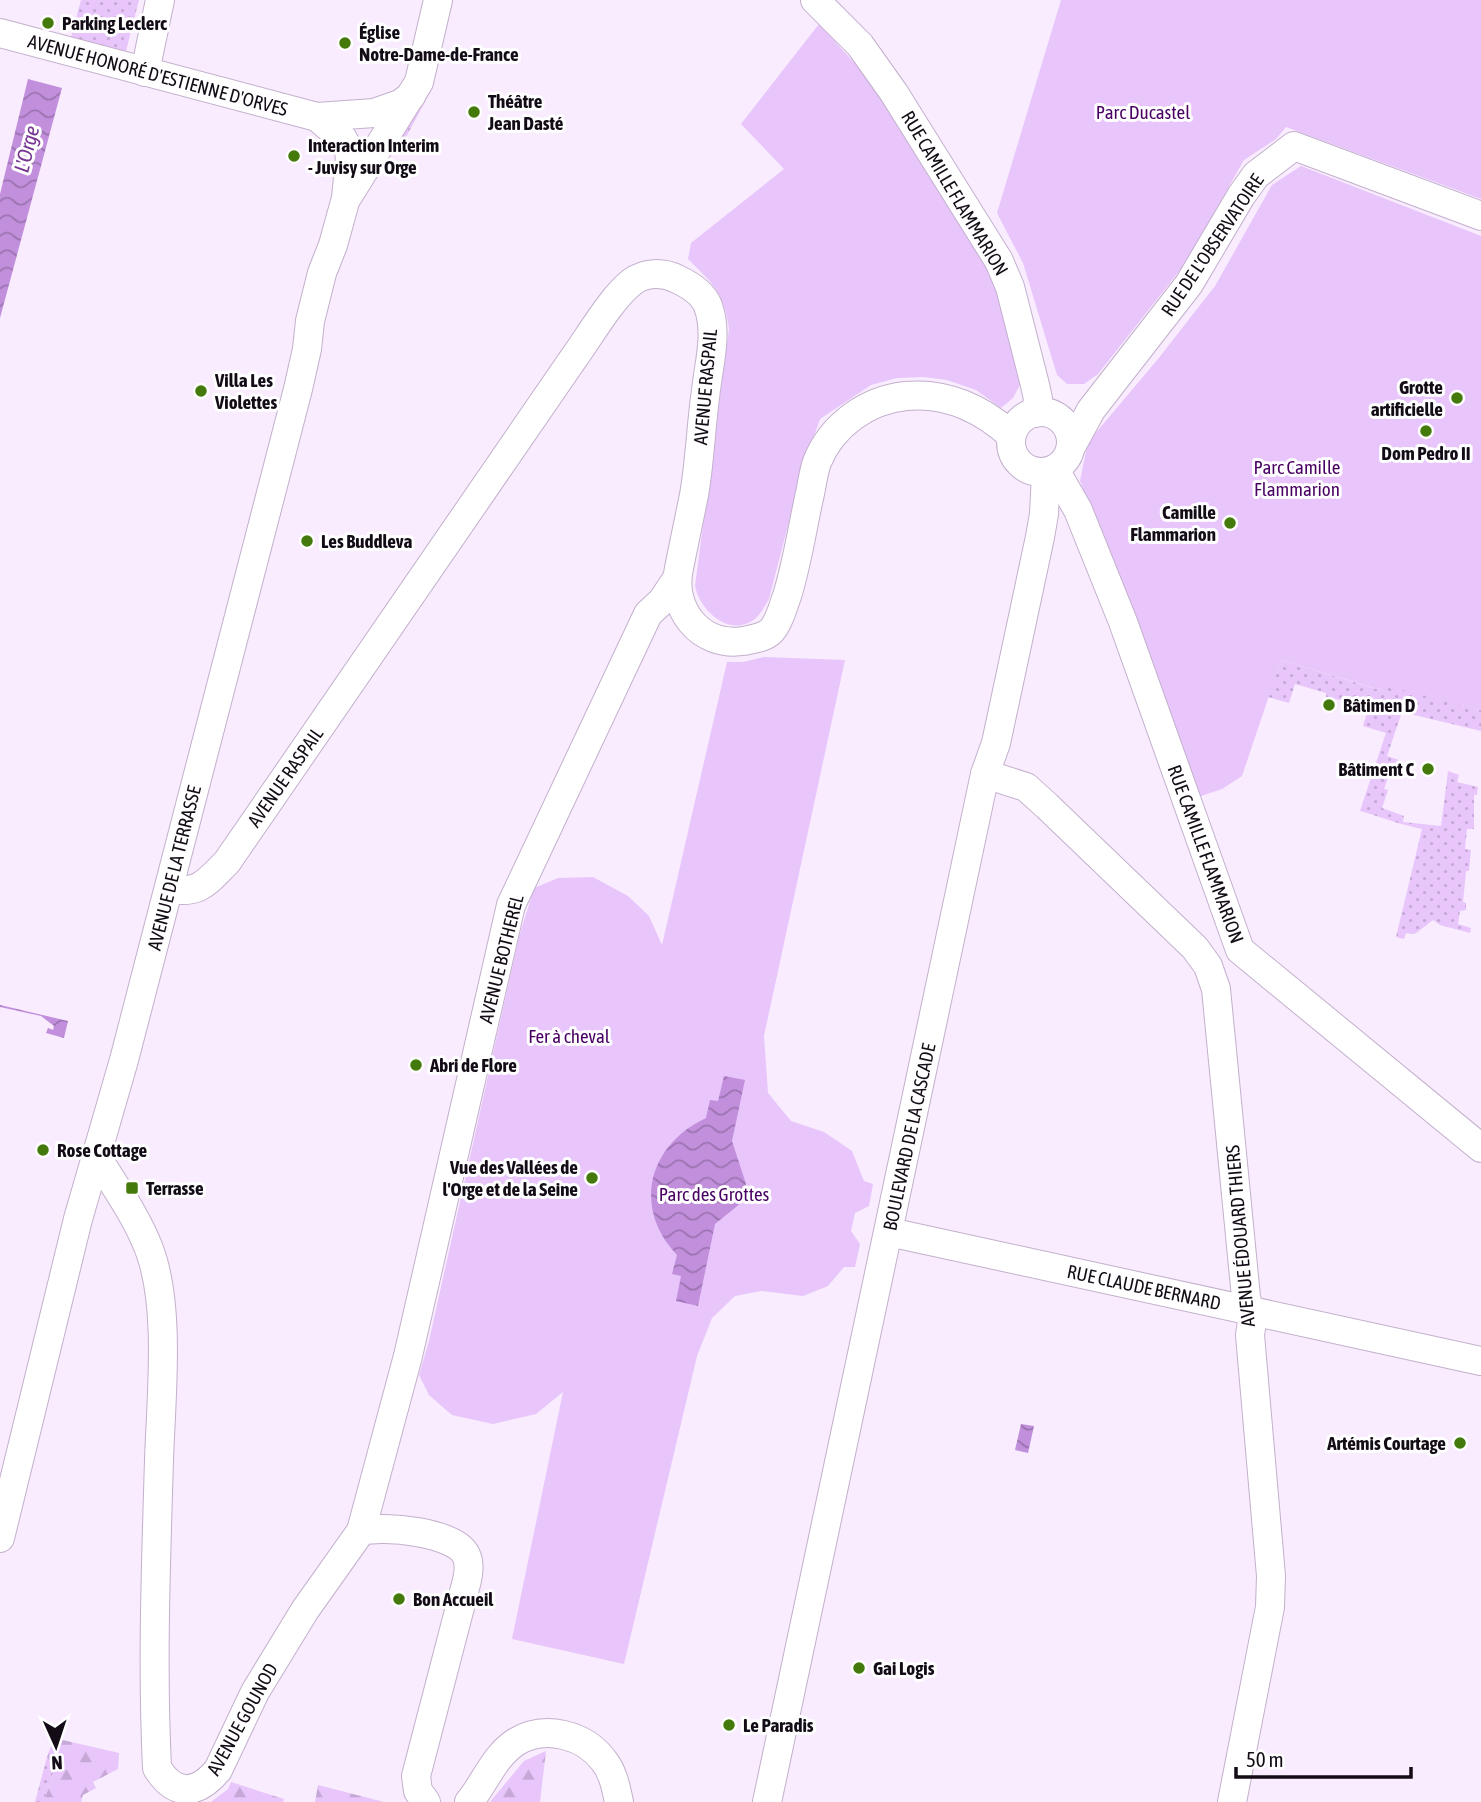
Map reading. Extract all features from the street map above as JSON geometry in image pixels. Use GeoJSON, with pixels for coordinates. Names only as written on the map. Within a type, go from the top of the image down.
{"type":"FeatureCollection","features":[{"type":"Feature","properties":{"kind":"street"},"geometry":{"type":"LineString","coordinates":[[145,72],[160,0]]}},
{"type":"Feature","properties":{"kind":"street","name":"AVENUE DE LA TERRASSE"},"geometry":{"type":"LineString","coordinates":[[346,198],[419,82],[438,0]]}},
{"type":"Feature","properties":{"kind":"street","name":"RUE CAMILLE FLAMMARION"},"geometry":{"type":"LineString","coordinates":[[816,0],[860,45],[894,93],[999,261],[1010,287],[1035,385],[1038,399],[1035,413]]}},
{"type":"Feature","properties":{"kind":"street","name":"AVENUE HONORÉ D'ESTIENNE D'ORVES"},"geometry":{"type":"LineString","coordinates":[[0,33],[317,117]]}},
{"type":"Feature","properties":{"kind":"street"},"geometry":{"type":"LineString","coordinates":[[317,117],[374,113],[400,104],[411,96]]}},
{"type":"Feature","properties":{"kind":"street","name":"AVENUE DE LA TERRASSE"},"geometry":{"type":"LineString","coordinates":[[0,1538],[78,1219],[169,889],[305,361],[310,321],[322,273],[333,246],[346,198],[348,148],[343,139],[317,117]]}},
{"type":"Feature","properties":{"kind":"street","name":"RUE DE L'OBSERVATOIRE"},"geometry":{"type":"LineString","coordinates":[[1072,445],[1091,410],[1189,284],[1256,175],[1294,146],[1481,216]]}},
{"type":"Feature","properties":{"kind":"street","name":"AVENUE RASPAIL"},"geometry":{"type":"LineString","coordinates":[[169,889],[187,892],[199,887],[227,862],[617,298],[631,282],[649,274],[673,277],[699,292],[707,304],[713,331],[694,493],[676,580],[680,606],[695,626],[709,636],[735,642],[758,639],[772,629],[790,585],[817,463],[832,434],[853,416],[867,407],[891,398],[924,394],[951,400],[989,416],[1012,435]]}},
{"type":"Feature","properties":{"kind":"street"},"geometry":{"type":"LineString","coordinates":[[1035,413],[1051,414],[1060,419],[1071,435],[1072,445],[1069,455],[1050,471],[1036,473],[1018,463],[1010,445],[1015,426],[1022,418],[1035,413]]}},
{"type":"Feature","properties":{"kind":"street","name":"RUE CAMILLE FLAMMARION"},"geometry":{"type":"LineString","coordinates":[[1050,471],[1078,510],[1123,622],[1240,950],[1481,1148]]}},
{"type":"Feature","properties":{"kind":"street","name":"BOULEVARD DE LA CASCADE"},"geometry":{"type":"LineString","coordinates":[[767,1802],[985,774],[996,743],[1042,525],[1050,471]]}},
{"type":"Feature","properties":{"kind":"street"},"geometry":{"type":"LineString","coordinates":[[1042,525],[1048,516],[1055,512],[1078,510]]}},
{"type":"Feature","properties":{"kind":"street","name":"AVENUE BOTHEREL"},"geometry":{"type":"LineString","coordinates":[[361,1531],[408,1356],[511,905],[648,614],[662,601],[676,580]]}},
{"type":"Feature","properties":{"kind":"street","name":"AVENUE ÉDOUARD THIERS"},"geometry":{"type":"LineString","coordinates":[[985,774],[1026,787],[1195,948],[1208,966],[1216,989],[1246,1297],[1252,1322],[1250,1335],[1271,1586],[1270,1606],[1232,1802]]}},
{"type":"Feature","properties":{"kind":"street"},"geometry":{"type":"LineString","coordinates":[[1208,966],[1240,950]]}},
{"type":"Feature","properties":{"kind":"street","name":"AVENUE GOUNOD"},"geometry":{"type":"LineString","coordinates":[[97,1157],[122,1195],[149,1250],[162,1310],[155,1609],[155,1739],[157,1768],[173,1787],[184,1790],[197,1788],[218,1770],[256,1692],[285,1643],[361,1531]]}},
{"type":"Feature","properties":{"kind":"street","name":"RUE CLAUDE BERNARD"},"geometry":{"type":"LineString","coordinates":[[889,1232],[1481,1361]]}},
{"type":"Feature","properties":{"kind":"street"},"geometry":{"type":"LineString","coordinates":[[361,1531],[376,1527],[448,1540],[460,1547],[466,1555],[468,1575],[416,1776],[418,1791],[426,1802]]}},
{"type":"Feature","properties":{"kind":"street"},"geometry":{"type":"LineString","coordinates":[[469,1802],[494,1764],[516,1742],[551,1733],[576,1738],[606,1762],[619,1802]]}},
{"type":"Feature","properties":{"kind":"green space"},"geometry":{"type":"Polygon","coordinates":[[[81,0],[139,0],[126,51],[71,37],[81,0]]]}},
{"type":"Feature","properties":{"kind":"green space","name":"Parc Ducastel"},"geometry":{"type":"Polygon","coordinates":[[[1061,0],[1481,0],[1481,199],[1286,127],[1276,139],[1244,160],[1184,265],[1098,374],[1084,384],[1067,384],[1057,375],[1023,263],[997,213],[1061,0]]]}},
{"type":"Feature","properties":{"kind":"green space"},"geometry":{"type":"Polygon","coordinates":[[[819,24],[879,90],[992,275],[1022,381],[1013,398],[1001,408],[976,390],[947,380],[897,378],[871,385],[820,419],[803,467],[769,599],[755,619],[743,625],[733,625],[724,623],[709,612],[702,604],[695,586],[729,329],[724,306],[716,290],[688,259],[691,243],[784,169],[741,124],[819,24]]]}},
{"type":"Feature","properties":{"kind":"green space"},"geometry":{"type":"Polygon","coordinates":[[[426,86],[433,87],[399,150],[388,148],[426,86]]]}},
{"type":"Feature","properties":{"kind":"green space","name":"Parc Camille Flammarion"},"geometry":{"type":"Polygon","coordinates":[[[1301,166],[1481,236],[1481,710],[1383,685],[1381,690],[1281,660],[1242,776],[1222,789],[1195,798],[1129,606],[1080,481],[1088,442],[1215,286],[1272,185],[1301,166]]]}},
{"type":"Feature","properties":{"kind":"green space","name":"Parc des Grottes"},"geometry":{"type":"Polygon","coordinates":[[[764,657],[845,660],[764,1036],[768,1093],[791,1121],[824,1132],[852,1151],[864,1181],[873,1184],[869,1206],[855,1213],[851,1231],[860,1244],[855,1267],[844,1267],[828,1286],[803,1296],[761,1291],[735,1296],[712,1318],[697,1356],[624,1664],[512,1639],[563,1392],[536,1414],[493,1424],[452,1415],[429,1395],[419,1375],[429,1341],[519,937],[534,888],[558,878],[593,877],[628,896],[649,916],[662,945],[727,662],[743,662],[764,657]]]}},
{"type":"Feature","properties":{"kind":"green space"},"geometry":{"type":"Polygon","coordinates":[[[1281,660],[1380,690],[1383,684],[1481,710],[1481,731],[1402,712],[1387,756],[1399,760],[1395,769],[1391,769],[1384,789],[1388,790],[1382,808],[1404,816],[1403,822],[1441,826],[1448,771],[1459,775],[1457,782],[1478,787],[1477,795],[1474,795],[1474,829],[1467,829],[1465,849],[1471,850],[1463,902],[1466,903],[1466,910],[1460,911],[1458,924],[1471,928],[1470,933],[1440,925],[1433,920],[1415,934],[1406,933],[1404,939],[1396,937],[1422,829],[1360,811],[1386,733],[1363,726],[1369,706],[1326,697],[1326,693],[1295,684],[1289,703],[1268,697],[1281,660]]]}},
{"type":"Feature","properties":{"kind":"green space"},"geometry":{"type":"Polygon","coordinates":[[[54,1738],[119,1753],[118,1769],[93,1782],[96,1788],[83,1795],[81,1802],[44,1802],[55,1767],[47,1757],[54,1738]]]}},
{"type":"Feature","properties":{"kind":"green space"},"geometry":{"type":"Polygon","coordinates":[[[546,1751],[540,1802],[490,1802],[524,1761],[546,1751]]]}},
{"type":"Feature","properties":{"kind":"green space"},"geometry":{"type":"Polygon","coordinates":[[[47,1757],[55,1767],[44,1802],[35,1802],[47,1757]]]}},
{"type":"Feature","properties":{"kind":"green space"},"geometry":{"type":"Polygon","coordinates":[[[231,1782],[284,1799],[283,1802],[211,1802],[228,1789],[231,1782]]]}},
{"type":"Feature","properties":{"kind":"green space"},"geometry":{"type":"Polygon","coordinates":[[[318,1785],[384,1802],[315,1802],[318,1785]]]}},
{"type":"Feature","properties":{"kind":"water","name":"L'Orge"},"geometry":{"type":"Polygon","coordinates":[[[28,79],[62,88],[0,318],[0,194],[28,79]]]}},
{"type":"Feature","properties":{"kind":"water"},"geometry":{"type":"Polygon","coordinates":[[[0,1005],[68,1021],[64,1038],[46,1033],[48,1028],[53,1030],[54,1026],[41,1016],[0,1005]]]}},
{"type":"Feature","properties":{"kind":"water"},"geometry":{"type":"Polygon","coordinates":[[[724,1076],[745,1080],[732,1141],[746,1184],[741,1203],[715,1224],[698,1306],[676,1301],[681,1276],[672,1274],[677,1255],[663,1237],[654,1218],[651,1198],[653,1179],[659,1161],[671,1144],[686,1130],[706,1118],[710,1100],[718,1101],[724,1076]]]}},
{"type":"Feature","properties":{"kind":"water"},"geometry":{"type":"Polygon","coordinates":[[[1021,1424],[1034,1426],[1028,1453],[1015,1450],[1021,1424]]]}},
{"type":"Feature","properties":{"kind":"place","name":"Parking Leclerc"},"geometry":{"type":"Point","coordinates":[48,23]}},
{"type":"Feature","properties":{"kind":"place","name":"Église Notre-Dame-de-France"},"geometry":{"type":"Point","coordinates":[345,43]}},
{"type":"Feature","properties":{"kind":"place","name":"Théâtre Jean Dasté"},"geometry":{"type":"Point","coordinates":[474,112]}},
{"type":"Feature","properties":{"kind":"place","name":"Interaction Interim - Juvisy sur Orge"},"geometry":{"type":"Point","coordinates":[294,156]}},
{"type":"Feature","properties":{"kind":"place","name":"Villa Les Violettes"},"geometry":{"type":"Point","coordinates":[201,391]}},
{"type":"Feature","properties":{"kind":"place","name":"Grotte artificielle"},"geometry":{"type":"Point","coordinates":[1457,398]}},
{"type":"Feature","properties":{"kind":"place","name":"Dom Pedro II"},"geometry":{"type":"Point","coordinates":[1426,431]}},
{"type":"Feature","properties":{"kind":"place","name":"Camille Flammarion"},"geometry":{"type":"Point","coordinates":[1230,523]}},
{"type":"Feature","properties":{"kind":"place","name":"Les Buddleva"},"geometry":{"type":"Point","coordinates":[307,541]}},
{"type":"Feature","properties":{"kind":"place","name":"Bâtimen D"},"geometry":{"type":"Point","coordinates":[1329,705]}},
{"type":"Feature","properties":{"kind":"place","name":"Bâtiment C"},"geometry":{"type":"Point","coordinates":[1428,769]}},
{"type":"Feature","properties":{"kind":"place","name":"Abri de Flore"},"geometry":{"type":"Point","coordinates":[416,1065]}},
{"type":"Feature","properties":{"kind":"place","name":"Rose Cottage"},"geometry":{"type":"Point","coordinates":[43,1150]}},
{"type":"Feature","properties":{"kind":"place","name":"Vue des Vallées de l'Orge et de la Seine"},"geometry":{"type":"Point","coordinates":[592,1178]}},
{"type":"Feature","properties":{"kind":"place","name":"Terrasse"},"geometry":{"type":"Point","coordinates":[132,1188]}},
{"type":"Feature","properties":{"kind":"place","name":"Artémis Courtage"},"geometry":{"type":"Point","coordinates":[1460,1443]}},
{"type":"Feature","properties":{"kind":"place","name":"Bon Accueil"},"geometry":{"type":"Point","coordinates":[399,1599]}},
{"type":"Feature","properties":{"kind":"place","name":"Gai Logis"},"geometry":{"type":"Point","coordinates":[859,1668]}},
{"type":"Feature","properties":{"kind":"place","name":"Le Paradis"},"geometry":{"type":"Point","coordinates":[729,1725]}},
{"type":"Feature","properties":{"kind":"park label","name":"Fer à cheval"},"geometry":{"type":"Point","coordinates":[569,1036]}}]}
